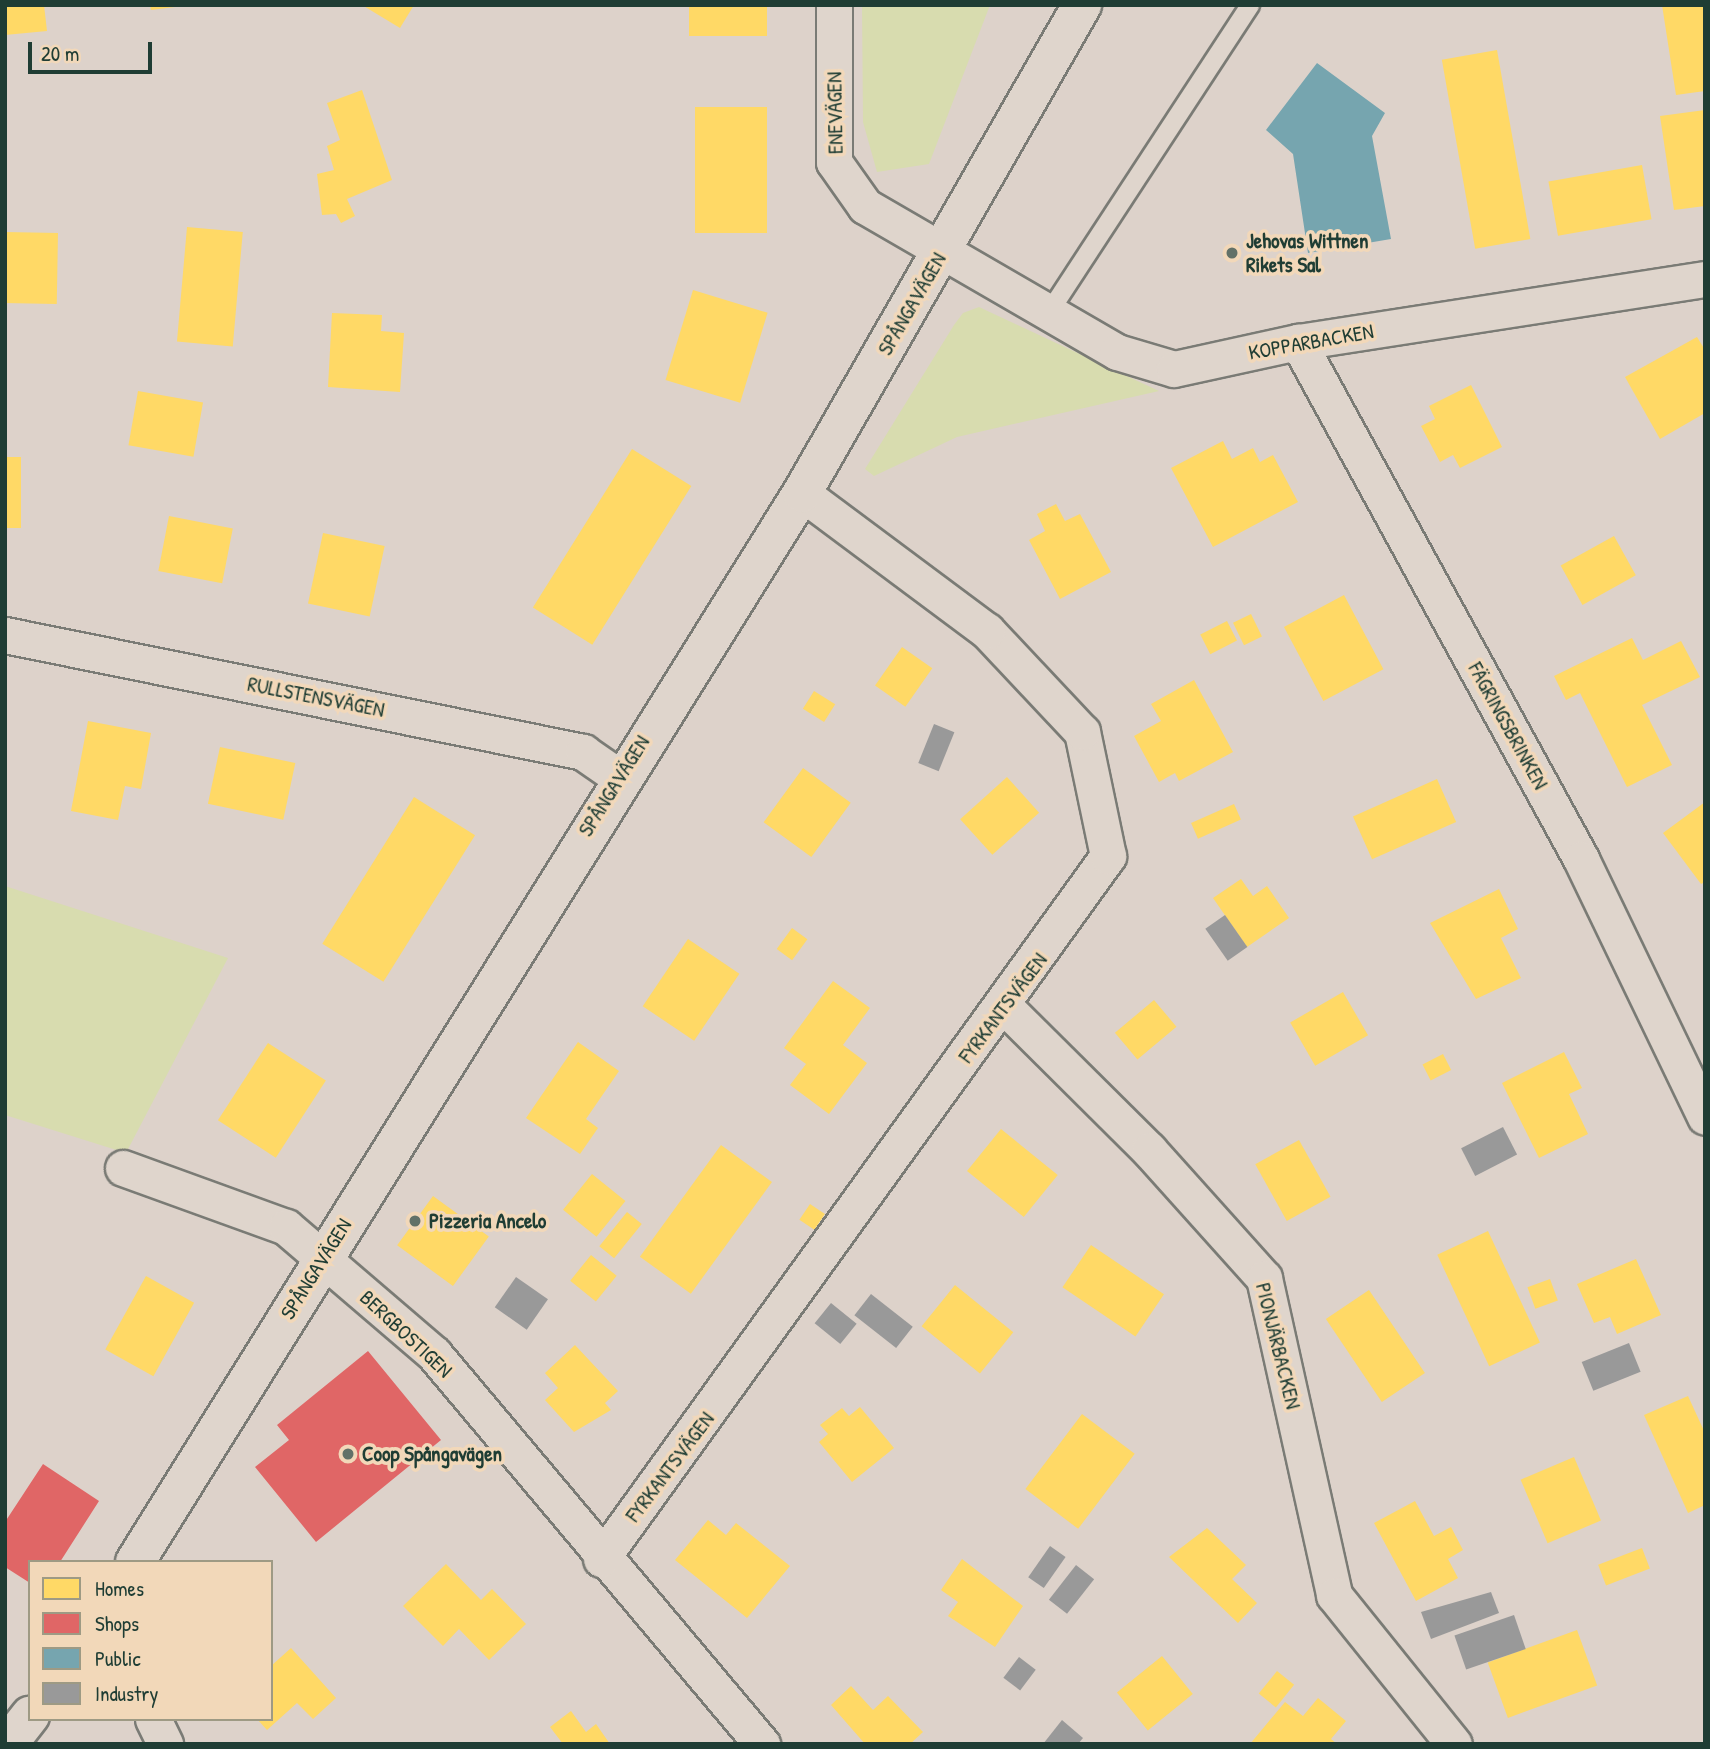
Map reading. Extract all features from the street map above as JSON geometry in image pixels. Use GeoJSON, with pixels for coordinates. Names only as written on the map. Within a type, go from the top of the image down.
{"type":"FeatureCollection","features":[{"type":"Feature","properties":{"kind":"street","name":"ENEVÄGEN"},"geometry":{"type":"LineString","coordinates":[[834,5],[834,162],[865,206],[942,254]]}},
{"type":"Feature","properties":{"kind":"street","name":"SPÅNGAVÄGEN"},"geometry":{"type":"LineString","coordinates":[[136,1560],[619,777],[802,493],[942,254],[1082,5]]}},
{"type":"Feature","properties":{"kind":"street","name":"KOPPARBACKEN"},"geometry":{"type":"LineString","coordinates":[[942,254],[1117,352],[1174,369],[1298,342],[1705,279]]}},
{"type":"Feature","properties":{"kind":"street","name":"FÄGRINGSBRINKEN"},"geometry":{"type":"LineString","coordinates":[[1298,342],[1581,859],[1705,1116]]}},
{"type":"Feature","properties":{"kind":"street","name":"FYRKANTSVÄGEN"},"geometry":{"type":"LineString","coordinates":[[601,1559],[1108,856],[1082,732],[988,631],[802,493]]}},
{"type":"Feature","properties":{"kind":"street","name":"RULLSTENSVÄGEN"},"geometry":{"type":"LineString","coordinates":[[5,635],[583,752],[619,777]]}},
{"type":"Feature","properties":{"kind":"street","name":"PIONJÄRBACKEN"},"geometry":{"type":"LineString","coordinates":[[1003,1005],[1149,1150],[1264,1278],[1334,1595],[1454,1744]]}},
{"type":"Feature","properties":{"kind":"street","name":"BERGBOSTIGEN"},"geometry":{"type":"LineString","coordinates":[[123,1168],[286,1227],[434,1354],[601,1559],[762,1744]]}},
{"type":"Feature","properties":{"kind":"street"},"geometry":{"type":"LineString","coordinates":[[8,1744],[28,1719]]}},
{"type":"Feature","properties":{"kind":"street"},"geometry":{"type":"LineString","coordinates":[[154,1721],[165,1744]]}},
{"type":"Feature","properties":{"kind":"lane"},"geometry":{"type":"LineString","coordinates":[[1048,314],[1250,5]]}},
{"type":"Feature","properties":{"kind":"green space"},"geometry":{"type":"Polygon","coordinates":[[[862,5],[990,5],[929,164],[877,172],[863,122],[862,5]]]}},
{"type":"Feature","properties":{"kind":"green space"},"geometry":{"type":"Polygon","coordinates":[[[979,307],[1159,391],[957,437],[874,476],[865,469],[954,325],[963,313],[979,307]]]}},
{"type":"Feature","properties":{"kind":"green space"},"geometry":{"type":"Polygon","coordinates":[[[5,886],[228,958],[126,1153],[5,1115],[5,886]]]}},
{"type":"Feature","properties":{"kind":"building: Homes"},"geometry":{"type":"Polygon","coordinates":[[[5,5],[44,5],[47,31],[5,35],[5,5]]]}},
{"type":"Feature","properties":{"kind":"building: Homes"},"geometry":{"type":"Polygon","coordinates":[[[150,5],[175,5],[175,7],[151,10],[150,5]]]}},
{"type":"Feature","properties":{"kind":"building: Homes"},"geometry":{"type":"Polygon","coordinates":[[[362,5],[414,5],[400,28],[362,5]]]}},
{"type":"Feature","properties":{"kind":"building: Homes"},"geometry":{"type":"Polygon","coordinates":[[[689,5],[767,5],[767,36],[689,36],[689,5]]]}},
{"type":"Feature","properties":{"kind":"building: Homes"},"geometry":{"type":"Polygon","coordinates":[[[1662,5],[1705,5],[1705,91],[1676,95],[1662,5]]]}},
{"type":"Feature","properties":{"kind":"building: Homes"},"geometry":{"type":"Polygon","coordinates":[[[1497,50],[1530,239],[1475,249],[1442,60],[1497,50]]]}},
{"type":"Feature","properties":{"kind":"building: Homes"},"geometry":{"type":"Polygon","coordinates":[[[362,90],[392,180],[347,199],[355,216],[341,223],[336,214],[322,215],[317,174],[334,170],[327,146],[340,140],[327,103],[362,90]]]}},
{"type":"Feature","properties":{"kind":"building: Homes"},"geometry":{"type":"Polygon","coordinates":[[[695,107],[767,107],[767,233],[695,233],[695,107]]]}},
{"type":"Feature","properties":{"kind":"building: Homes"},"geometry":{"type":"Polygon","coordinates":[[[1705,110],[1705,206],[1674,210],[1660,116],[1705,110]]]}},
{"type":"Feature","properties":{"kind":"building: Homes"},"geometry":{"type":"Polygon","coordinates":[[[1642,165],[1652,219],[1558,236],[1548,181],[1642,165]]]}},
{"type":"Feature","properties":{"kind":"building: Homes"},"geometry":{"type":"Polygon","coordinates":[[[187,227],[243,232],[233,346],[177,342],[187,227]]]}},
{"type":"Feature","properties":{"kind":"building: Homes"},"geometry":{"type":"Polygon","coordinates":[[[5,232],[58,233],[57,304],[5,303],[5,232]]]}},
{"type":"Feature","properties":{"kind":"building: Homes"},"geometry":{"type":"Polygon","coordinates":[[[693,290],[768,313],[740,403],[666,380],[693,290]]]}},
{"type":"Feature","properties":{"kind":"building: Homes"},"geometry":{"type":"Polygon","coordinates":[[[332,313],[382,315],[381,331],[404,333],[400,392],[328,387],[332,313]]]}},
{"type":"Feature","properties":{"kind":"building: Homes"},"geometry":{"type":"Polygon","coordinates":[[[1697,337],[1705,350],[1705,413],[1660,439],[1625,377],[1697,337]]]}},
{"type":"Feature","properties":{"kind":"building: Homes"},"geometry":{"type":"Polygon","coordinates":[[[1471,385],[1502,447],[1460,468],[1453,455],[1440,462],[1421,426],[1435,419],[1429,406],[1471,385]]]}},
{"type":"Feature","properties":{"kind":"building: Homes"},"geometry":{"type":"Polygon","coordinates":[[[138,391],[203,402],[193,457],[128,445],[138,391]]]}},
{"type":"Feature","properties":{"kind":"building: Homes"},"geometry":{"type":"Polygon","coordinates":[[[1223,441],[1232,459],[1253,448],[1260,462],[1273,455],[1298,502],[1213,547],[1171,468],[1223,441]]]}},
{"type":"Feature","properties":{"kind":"building: Homes"},"geometry":{"type":"Polygon","coordinates":[[[632,449],[691,486],[592,645],[533,608],[632,449]]]}},
{"type":"Feature","properties":{"kind":"building: Homes"},"geometry":{"type":"Polygon","coordinates":[[[5,457],[21,457],[21,528],[5,528],[5,457]]]}},
{"type":"Feature","properties":{"kind":"building: Homes"},"geometry":{"type":"Polygon","coordinates":[[[1056,504],[1065,521],[1080,514],[1111,572],[1060,599],[1029,540],[1045,531],[1037,514],[1056,504]]]}},
{"type":"Feature","properties":{"kind":"building: Homes"},"geometry":{"type":"Polygon","coordinates":[[[169,516],[233,528],[222,583],[158,571],[169,516]]]}},
{"type":"Feature","properties":{"kind":"building: Homes"},"geometry":{"type":"Polygon","coordinates":[[[323,533],[385,546],[370,617],[308,603],[323,533]]]}},
{"type":"Feature","properties":{"kind":"building: Homes"},"geometry":{"type":"Polygon","coordinates":[[[1614,536],[1636,575],[1582,605],[1561,566],[1614,536]]]}},
{"type":"Feature","properties":{"kind":"building: Homes"},"geometry":{"type":"Polygon","coordinates":[[[1344,595],[1383,669],[1323,701],[1284,627],[1344,595]]]}},
{"type":"Feature","properties":{"kind":"building: Homes"},"geometry":{"type":"Polygon","coordinates":[[[1251,614],[1262,636],[1244,645],[1233,623],[1251,614]]]}},
{"type":"Feature","properties":{"kind":"building: Homes"},"geometry":{"type":"Polygon","coordinates":[[[1227,621],[1237,641],[1210,654],[1200,635],[1227,621]]]}},
{"type":"Feature","properties":{"kind":"building: Homes"},"geometry":{"type":"Polygon","coordinates":[[[1632,638],[1643,660],[1681,641],[1700,677],[1642,705],[1672,765],[1627,787],[1580,693],[1566,700],[1554,676],[1632,638]]]}},
{"type":"Feature","properties":{"kind":"building: Homes"},"geometry":{"type":"Polygon","coordinates":[[[902,647],[932,668],[905,707],[875,686],[902,647]]]}},
{"type":"Feature","properties":{"kind":"building: Homes"},"geometry":{"type":"Polygon","coordinates":[[[1194,680],[1233,752],[1179,781],[1175,773],[1159,782],[1134,736],[1161,721],[1151,704],[1194,680]]]}},
{"type":"Feature","properties":{"kind":"building: Homes"},"geometry":{"type":"Polygon","coordinates":[[[814,691],[835,704],[824,722],[803,709],[814,691]]]}},
{"type":"Feature","properties":{"kind":"building: Homes"},"geometry":{"type":"Polygon","coordinates":[[[88,721],[151,733],[141,789],[125,786],[118,820],[71,811],[88,721]]]}},
{"type":"Feature","properties":{"kind":"building: Homes"},"geometry":{"type":"Polygon","coordinates":[[[220,747],[295,763],[283,820],[208,804],[220,747]]]}},
{"type":"Feature","properties":{"kind":"building: Homes"},"geometry":{"type":"Polygon","coordinates":[[[803,768],[851,803],[811,857],[764,822],[803,768]]]}},
{"type":"Feature","properties":{"kind":"building: Homes"},"geometry":{"type":"Polygon","coordinates":[[[1007,777],[1039,813],[992,855],[960,819],[1007,777]]]}},
{"type":"Feature","properties":{"kind":"building: Homes"},"geometry":{"type":"Polygon","coordinates":[[[1437,779],[1456,822],[1372,859],[1353,816],[1437,779]]]}},
{"type":"Feature","properties":{"kind":"building: Homes"},"geometry":{"type":"Polygon","coordinates":[[[414,797],[475,835],[383,982],[322,944],[414,797]]]}},
{"type":"Feature","properties":{"kind":"building: Homes"},"geometry":{"type":"Polygon","coordinates":[[[1705,802],[1705,882],[1701,884],[1663,833],[1705,802]]]}},
{"type":"Feature","properties":{"kind":"building: Homes"},"geometry":{"type":"Polygon","coordinates":[[[1234,804],[1241,820],[1198,839],[1191,823],[1234,804]]]}},
{"type":"Feature","properties":{"kind":"building: Homes"},"geometry":{"type":"Polygon","coordinates":[[[1241,879],[1253,896],[1267,886],[1289,918],[1247,947],[1213,898],[1241,879]]]}},
{"type":"Feature","properties":{"kind":"building: Homes"},"geometry":{"type":"Polygon","coordinates":[[[1499,889],[1518,929],[1501,938],[1521,978],[1476,999],[1430,923],[1499,889]]]}},
{"type":"Feature","properties":{"kind":"building: Homes"},"geometry":{"type":"Polygon","coordinates":[[[792,928],[807,939],[792,960],[777,949],[792,928]]]}},
{"type":"Feature","properties":{"kind":"building: Homes"},"geometry":{"type":"Polygon","coordinates":[[[688,939],[739,974],[694,1041],[643,1006],[688,939]]]}},
{"type":"Feature","properties":{"kind":"building: Homes"},"geometry":{"type":"Polygon","coordinates":[[[833,981],[870,1008],[843,1045],[867,1063],[829,1114],[790,1085],[806,1064],[784,1048],[833,981]]]}},
{"type":"Feature","properties":{"kind":"building: Homes"},"geometry":{"type":"Polygon","coordinates":[[[1343,992],[1368,1035],[1315,1066],[1290,1022],[1343,992]]]}},
{"type":"Feature","properties":{"kind":"building: Homes"},"geometry":{"type":"Polygon","coordinates":[[[1154,1000],[1176,1027],[1137,1060],[1115,1033],[1154,1000]]]}},
{"type":"Feature","properties":{"kind":"building: Homes"},"geometry":{"type":"Polygon","coordinates":[[[578,1042],[619,1071],[586,1119],[598,1128],[580,1154],[526,1118],[578,1042]]]}},
{"type":"Feature","properties":{"kind":"building: Homes"},"geometry":{"type":"Polygon","coordinates":[[[268,1043],[326,1081],[276,1158],[218,1120],[268,1043]]]}},
{"type":"Feature","properties":{"kind":"building: Homes"},"geometry":{"type":"Polygon","coordinates":[[[1564,1052],[1582,1088],[1569,1094],[1588,1134],[1539,1158],[1502,1083],[1564,1052]]]}},
{"type":"Feature","properties":{"kind":"building: Homes"},"geometry":{"type":"Polygon","coordinates":[[[1443,1054],[1451,1070],[1431,1080],[1423,1064],[1443,1054]]]}},
{"type":"Feature","properties":{"kind":"building: Homes"},"geometry":{"type":"Polygon","coordinates":[[[1001,1129],[1058,1175],[1024,1217],[967,1171],[1001,1129]]]}},
{"type":"Feature","properties":{"kind":"building: Homes"},"geometry":{"type":"Polygon","coordinates":[[[1299,1140],[1331,1197],[1287,1221],[1255,1164],[1299,1140]]]}},
{"type":"Feature","properties":{"kind":"building: Homes"},"geometry":{"type":"Polygon","coordinates":[[[721,1145],[772,1182],[691,1294],[640,1257],[721,1145]]]}},
{"type":"Feature","properties":{"kind":"building: Homes"},"geometry":{"type":"Polygon","coordinates":[[[592,1174],[625,1201],[596,1237],[563,1210],[592,1174]]]}},
{"type":"Feature","properties":{"kind":"building: Homes"},"geometry":{"type":"Polygon","coordinates":[[[433,1196],[489,1237],[453,1286],[397,1245],[433,1196]]]}},
{"type":"Feature","properties":{"kind":"building: Homes"},"geometry":{"type":"Polygon","coordinates":[[[810,1204],[825,1214],[814,1230],[799,1220],[810,1204]]]}},
{"type":"Feature","properties":{"kind":"building: Homes"},"geometry":{"type":"Polygon","coordinates":[[[627,1212],[642,1224],[614,1258],[599,1246],[627,1212]]]}},
{"type":"Feature","properties":{"kind":"building: Homes"},"geometry":{"type":"Polygon","coordinates":[[[1488,1231],[1540,1342],[1489,1366],[1437,1255],[1488,1231]]]}},
{"type":"Feature","properties":{"kind":"building: Homes"},"geometry":{"type":"Polygon","coordinates":[[[1091,1245],[1164,1294],[1135,1336],[1062,1287],[1091,1245]]]}},
{"type":"Feature","properties":{"kind":"building: Homes"},"geometry":{"type":"Polygon","coordinates":[[[591,1255],[617,1276],[596,1301],[570,1281],[591,1255]]]}},
{"type":"Feature","properties":{"kind":"building: Homes"},"geometry":{"type":"Polygon","coordinates":[[[1636,1259],[1661,1315],[1617,1334],[1610,1317],[1594,1323],[1577,1284],[1636,1259]]]}},
{"type":"Feature","properties":{"kind":"building: Homes"},"geometry":{"type":"Polygon","coordinates":[[[146,1276],[194,1303],[153,1376],[105,1349],[146,1276]]]}},
{"type":"Feature","properties":{"kind":"building: Homes"},"geometry":{"type":"Polygon","coordinates":[[[1550,1279],[1558,1301],[1535,1309],[1527,1287],[1550,1279]]]}},
{"type":"Feature","properties":{"kind":"building: Homes"},"geometry":{"type":"Polygon","coordinates":[[[955,1285],[1013,1332],[980,1373],[922,1326],[955,1285]]]}},
{"type":"Feature","properties":{"kind":"building: Homes"},"geometry":{"type":"Polygon","coordinates":[[[1369,1290],[1425,1373],[1382,1402],[1326,1319],[1369,1290]]]}},
{"type":"Feature","properties":{"kind":"building: Homes"},"geometry":{"type":"Polygon","coordinates":[[[575,1345],[618,1391],[605,1403],[611,1410],[574,1432],[545,1400],[558,1388],[545,1373],[575,1345]]]}},
{"type":"Feature","properties":{"kind":"building: Homes"},"geometry":{"type":"Polygon","coordinates":[[[1688,1396],[1705,1433],[1705,1505],[1688,1513],[1644,1415],[1688,1396]]]}},
{"type":"Feature","properties":{"kind":"building: Homes"},"geometry":{"type":"Polygon","coordinates":[[[860,1407],[894,1448],[852,1482],[819,1442],[828,1434],[820,1425],[842,1408],[849,1416],[860,1407]]]}},
{"type":"Feature","properties":{"kind":"building: Homes"},"geometry":{"type":"Polygon","coordinates":[[[1082,1414],[1135,1454],[1078,1529],[1025,1489],[1082,1414]]]}},
{"type":"Feature","properties":{"kind":"building: Homes"},"geometry":{"type":"Polygon","coordinates":[[[1574,1457],[1601,1521],[1548,1543],[1521,1480],[1574,1457]]]}},
{"type":"Feature","properties":{"kind":"building: Homes"},"geometry":{"type":"Polygon","coordinates":[[[1415,1501],[1434,1536],[1451,1527],[1463,1550],[1448,1559],[1458,1578],[1416,1601],[1374,1523],[1415,1501]]]}},
{"type":"Feature","properties":{"kind":"building: Homes"},"geometry":{"type":"Polygon","coordinates":[[[708,1520],[726,1535],[736,1523],[790,1566],[747,1618],[675,1560],[708,1520]]]}},
{"type":"Feature","properties":{"kind":"building: Homes"},"geometry":{"type":"Polygon","coordinates":[[[1207,1528],[1246,1565],[1232,1579],[1257,1603],[1238,1623],[1169,1557],[1207,1528]]]}},
{"type":"Feature","properties":{"kind":"building: Homes"},"geometry":{"type":"Polygon","coordinates":[[[1642,1548],[1650,1569],[1606,1585],[1598,1565],[1642,1548]]]}},
{"type":"Feature","properties":{"kind":"building: Homes"},"geometry":{"type":"Polygon","coordinates":[[[962,1559],[1023,1606],[995,1647],[948,1616],[958,1602],[941,1590],[962,1559]]]}},
{"type":"Feature","properties":{"kind":"building: Homes"},"geometry":{"type":"Polygon","coordinates":[[[446,1564],[481,1600],[492,1589],[526,1624],[489,1660],[459,1629],[443,1646],[403,1606],[446,1564]]]}},
{"type":"Feature","properties":{"kind":"building: Homes"},"geometry":{"type":"Polygon","coordinates":[[[1577,1630],[1597,1685],[1508,1718],[1488,1662],[1577,1630]]]}},
{"type":"Feature","properties":{"kind":"building: Homes"},"geometry":{"type":"Polygon","coordinates":[[[291,1648],[336,1698],[313,1719],[297,1703],[267,1730],[259,1721],[273,1721],[273,1664],[291,1648]]]}},
{"type":"Feature","properties":{"kind":"building: Homes"},"geometry":{"type":"Polygon","coordinates":[[[1162,1656],[1193,1694],[1148,1731],[1117,1693],[1162,1656]]]}},
{"type":"Feature","properties":{"kind":"building: Homes"},"geometry":{"type":"Polygon","coordinates":[[[1277,1671],[1294,1685],[1276,1707],[1259,1694],[1277,1671]]]}},
{"type":"Feature","properties":{"kind":"building: Homes"},"geometry":{"type":"Polygon","coordinates":[[[851,1686],[873,1710],[888,1696],[923,1732],[910,1744],[865,1744],[831,1705],[851,1686]]]}},
{"type":"Feature","properties":{"kind":"building: Homes"},"geometry":{"type":"Polygon","coordinates":[[[1318,1698],[1346,1721],[1331,1739],[1337,1744],[1250,1744],[1285,1702],[1303,1716],[1318,1698]]]}},
{"type":"Feature","properties":{"kind":"building: Homes"},"geometry":{"type":"Polygon","coordinates":[[[571,1711],[586,1732],[596,1724],[610,1744],[563,1744],[550,1727],[571,1711]]]}},
{"type":"Feature","properties":{"kind":"building: Shops","name":"Coop Spångavägen"},"geometry":{"type":"Polygon","coordinates":[[[368,1351],[441,1440],[316,1542],[255,1467],[289,1440],[277,1425],[368,1351]]]}},
{"type":"Feature","properties":{"kind":"building: Shops"},"geometry":{"type":"Polygon","coordinates":[[[43,1464],[99,1501],[61,1560],[28,1560],[28,1582],[5,1567],[5,1522],[43,1464]]]}},
{"type":"Feature","properties":{"kind":"building: Public"},"geometry":{"type":"Polygon","coordinates":[[[1317,63],[1385,113],[1372,136],[1391,239],[1308,253],[1293,154],[1266,130],[1317,63]]]}},
{"type":"Feature","properties":{"kind":"building: Industry"},"geometry":{"type":"Polygon","coordinates":[[[934,724],[954,732],[939,771],[918,763],[934,724]]]}},
{"type":"Feature","properties":{"kind":"building: Industry"},"geometry":{"type":"Polygon","coordinates":[[[1225,915],[1247,947],[1228,961],[1205,929],[1225,915]]]}},
{"type":"Feature","properties":{"kind":"building: Industry"},"geometry":{"type":"Polygon","coordinates":[[[1503,1127],[1517,1155],[1475,1176],[1461,1148],[1503,1127]]]}},
{"type":"Feature","properties":{"kind":"building: Industry"},"geometry":{"type":"Polygon","coordinates":[[[516,1277],[548,1299],[527,1330],[495,1307],[516,1277]]]}},
{"type":"Feature","properties":{"kind":"building: Industry"},"geometry":{"type":"Polygon","coordinates":[[[871,1294],[913,1327],[896,1348],[854,1315],[871,1294]]]}},
{"type":"Feature","properties":{"kind":"building: Industry"},"geometry":{"type":"Polygon","coordinates":[[[831,1303],[857,1324],[840,1344],[815,1323],[831,1303]]]}},
{"type":"Feature","properties":{"kind":"building: Industry"},"geometry":{"type":"Polygon","coordinates":[[[1629,1343],[1641,1372],[1593,1391],[1582,1362],[1629,1343]]]}},
{"type":"Feature","properties":{"kind":"building: Industry"},"geometry":{"type":"Polygon","coordinates":[[[1050,1546],[1066,1557],[1044,1588],[1028,1577],[1050,1546]]]}},
{"type":"Feature","properties":{"kind":"building: Industry"},"geometry":{"type":"Polygon","coordinates":[[[1076,1565],[1094,1579],[1067,1614],[1049,1600],[1076,1565]]]}},
{"type":"Feature","properties":{"kind":"building: Industry"},"geometry":{"type":"Polygon","coordinates":[[[1491,1592],[1499,1613],[1431,1639],[1421,1612],[1491,1592]]]}},
{"type":"Feature","properties":{"kind":"building: Industry"},"geometry":{"type":"Polygon","coordinates":[[[1514,1615],[1526,1649],[1466,1670],[1454,1636],[1514,1615]]]}},
{"type":"Feature","properties":{"kind":"building: Industry"},"geometry":{"type":"Polygon","coordinates":[[[1019,1657],[1036,1670],[1020,1690],[1003,1678],[1019,1657]]]}},
{"type":"Feature","properties":{"kind":"building: Industry"},"geometry":{"type":"Polygon","coordinates":[[[1062,1720],[1083,1738],[1078,1744],[1043,1744],[1062,1720]]]}},
{"type":"Feature","properties":{"kind":"place","name":"Jehovas Wittnen Rikets Sal"},"geometry":{"type":"Point","coordinates":[1232,253]}},
{"type":"Feature","properties":{"kind":"place","name":"Pizzeria Ancelo"},"geometry":{"type":"Point","coordinates":[415,1221]}},
{"type":"Feature","properties":{"kind":"place","name":"Coop Spångavägen"},"geometry":{"type":"Point","coordinates":[348,1454]}}]}
